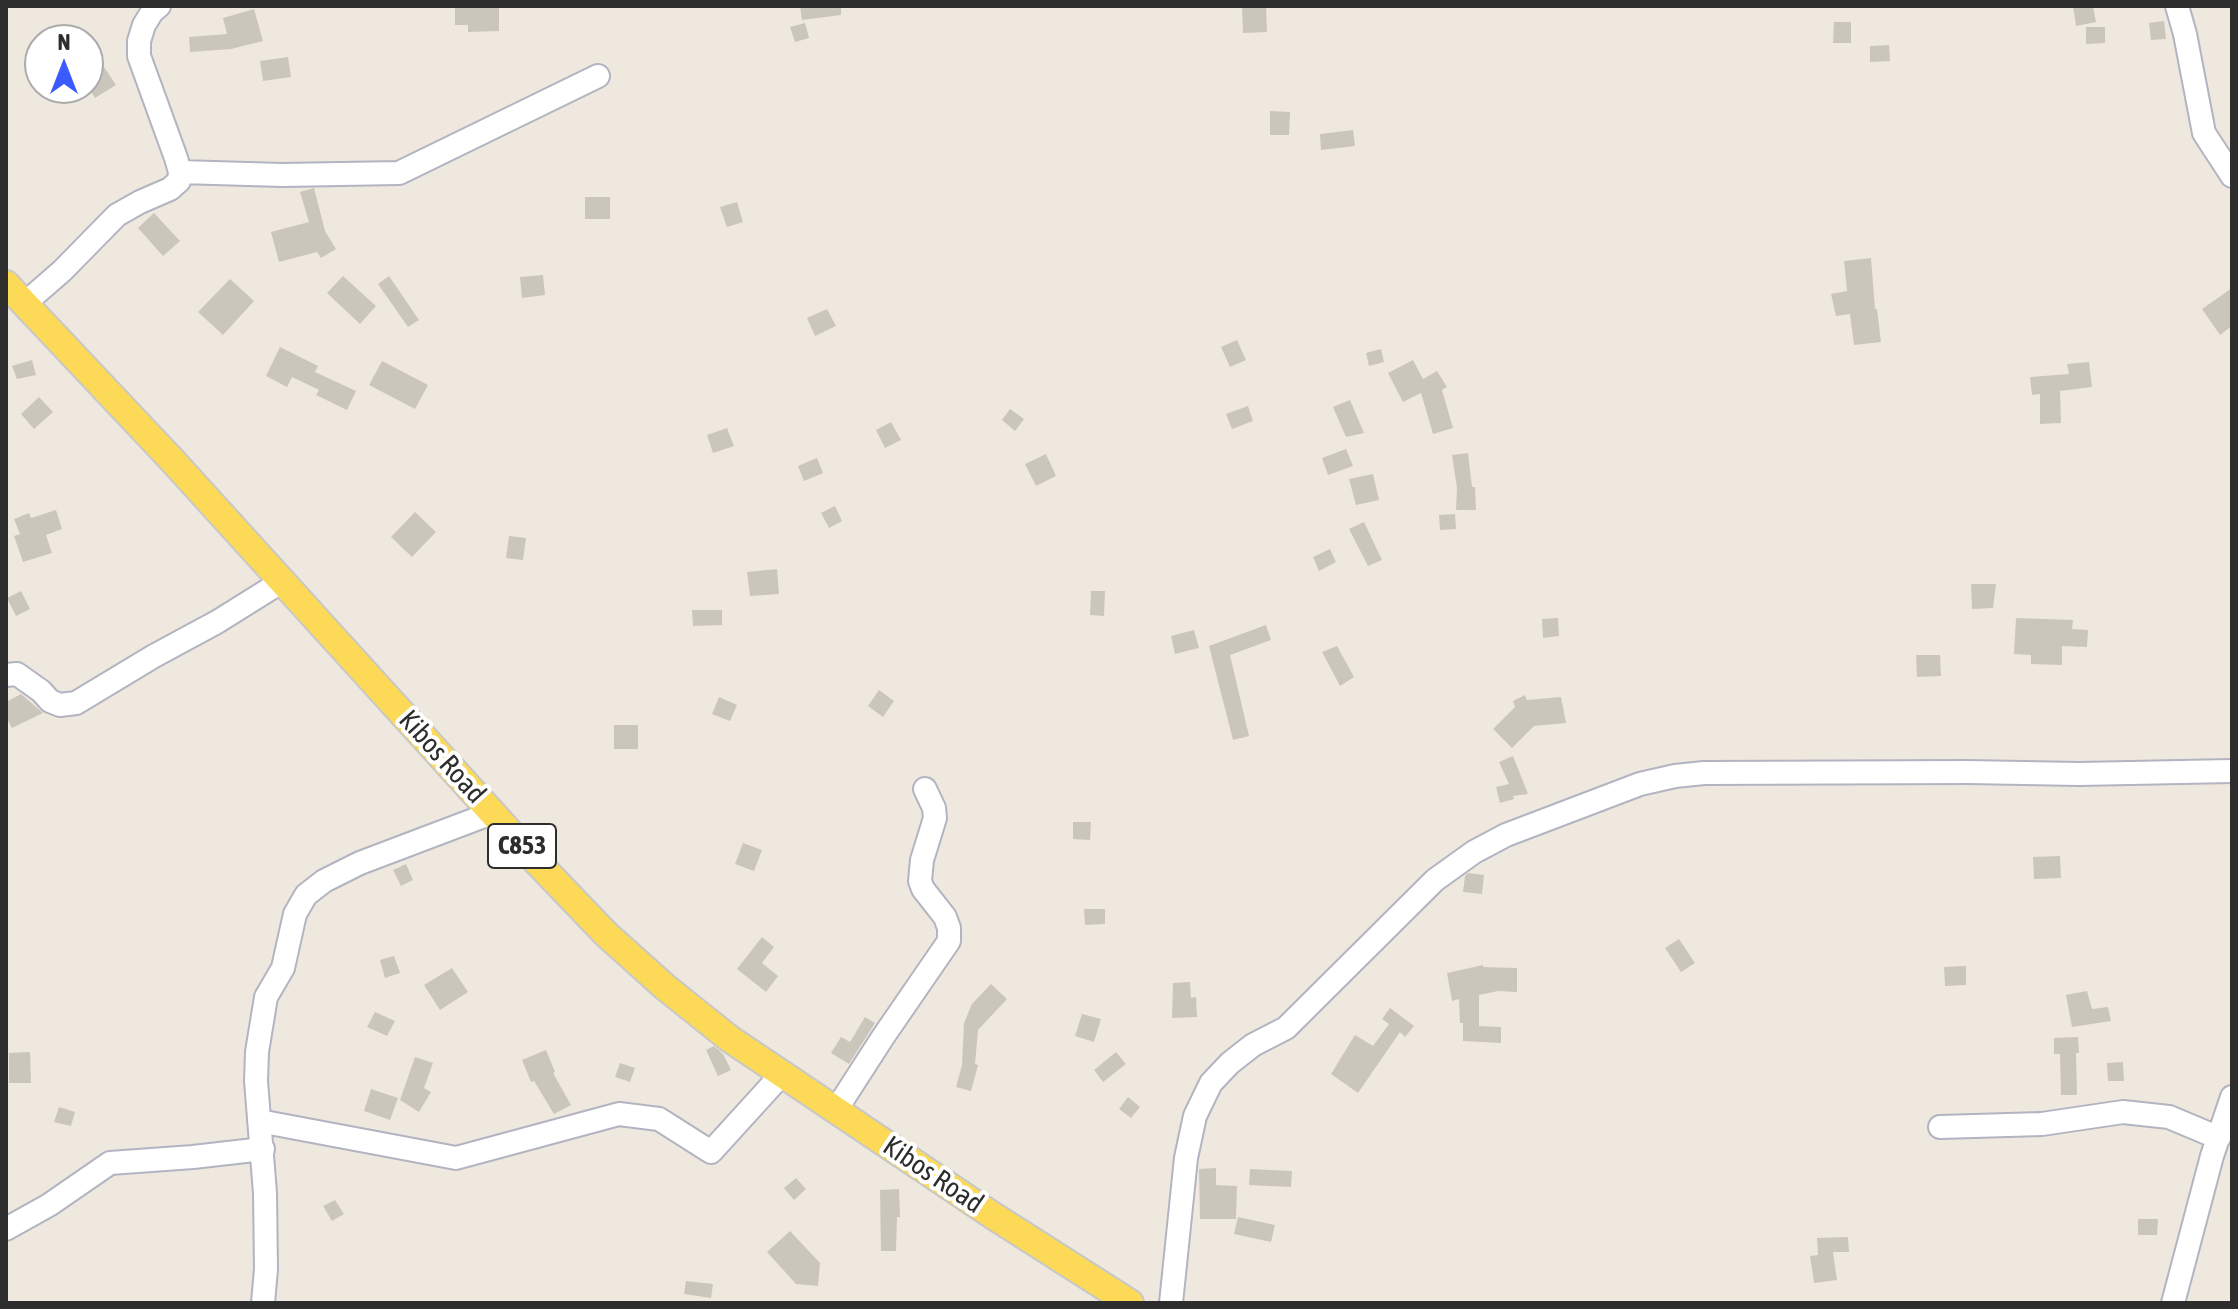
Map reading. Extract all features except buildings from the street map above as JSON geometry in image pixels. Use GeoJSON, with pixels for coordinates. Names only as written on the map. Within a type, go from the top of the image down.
{"type":"FeatureCollection","features":[{"type":"Feature","properties":{"kind":"main road","name":"Kibos Road"},"geometry":{"type":"LineString","coordinates":[[6,284],[172,460],[606,934],[719,1030],[992,1215],[1130,1303]]}},
{"type":"Feature","properties":{"kind":"street"},"geometry":{"type":"LineString","coordinates":[[24,304],[62,271],[117,215],[170,189],[179,181],[180,172],[139,56],[144,25],[159,6]]}},
{"type":"Feature","properties":{"kind":"street"},"geometry":{"type":"LineString","coordinates":[[2177,6],[2204,133],[2232,176]]}},
{"type":"Feature","properties":{"kind":"street"},"geometry":{"type":"LineString","coordinates":[[180,172],[282,175],[399,173],[598,76]]}},
{"type":"Feature","properties":{"kind":"street"},"geometry":{"type":"LineString","coordinates":[[6,675],[17,674],[50,701],[60,705],[76,703],[281,582]]}},
{"type":"Feature","properties":{"kind":"street"},"geometry":{"type":"LineString","coordinates":[[1171,1303],[1186,1158],[1195,1116],[1211,1083],[1253,1045],[1286,1028],[1435,880],[1474,852],[1506,835],[1640,784],[1704,773],[2079,774],[2232,771]]}},
{"type":"Feature","properties":{"kind":"street"},"geometry":{"type":"LineString","coordinates":[[836,1110],[949,941],[945,917],[920,881],[922,860],[935,818],[925,789]]}},
{"type":"Feature","properties":{"kind":"street"},"geometry":{"type":"LineString","coordinates":[[263,1303],[266,1239],[257,1052],[266,997],[283,968],[295,914],[306,895],[324,881],[360,863],[492,813]]}},
{"type":"Feature","properties":{"kind":"street"},"geometry":{"type":"LineString","coordinates":[[259,1121],[456,1158],[619,1114],[659,1119],[711,1152],[782,1074]]}},
{"type":"Feature","properties":{"kind":"street"},"geometry":{"type":"LineString","coordinates":[[2173,1303],[2232,1097]]}},
{"type":"Feature","properties":{"kind":"street"},"geometry":{"type":"LineString","coordinates":[[1940,1127],[2042,1124],[2123,1112],[2169,1117],[2219,1138]]}},
{"type":"Feature","properties":{"kind":"street"},"geometry":{"type":"LineString","coordinates":[[6,1229],[49,1205],[110,1163],[263,1149]]}}]}
